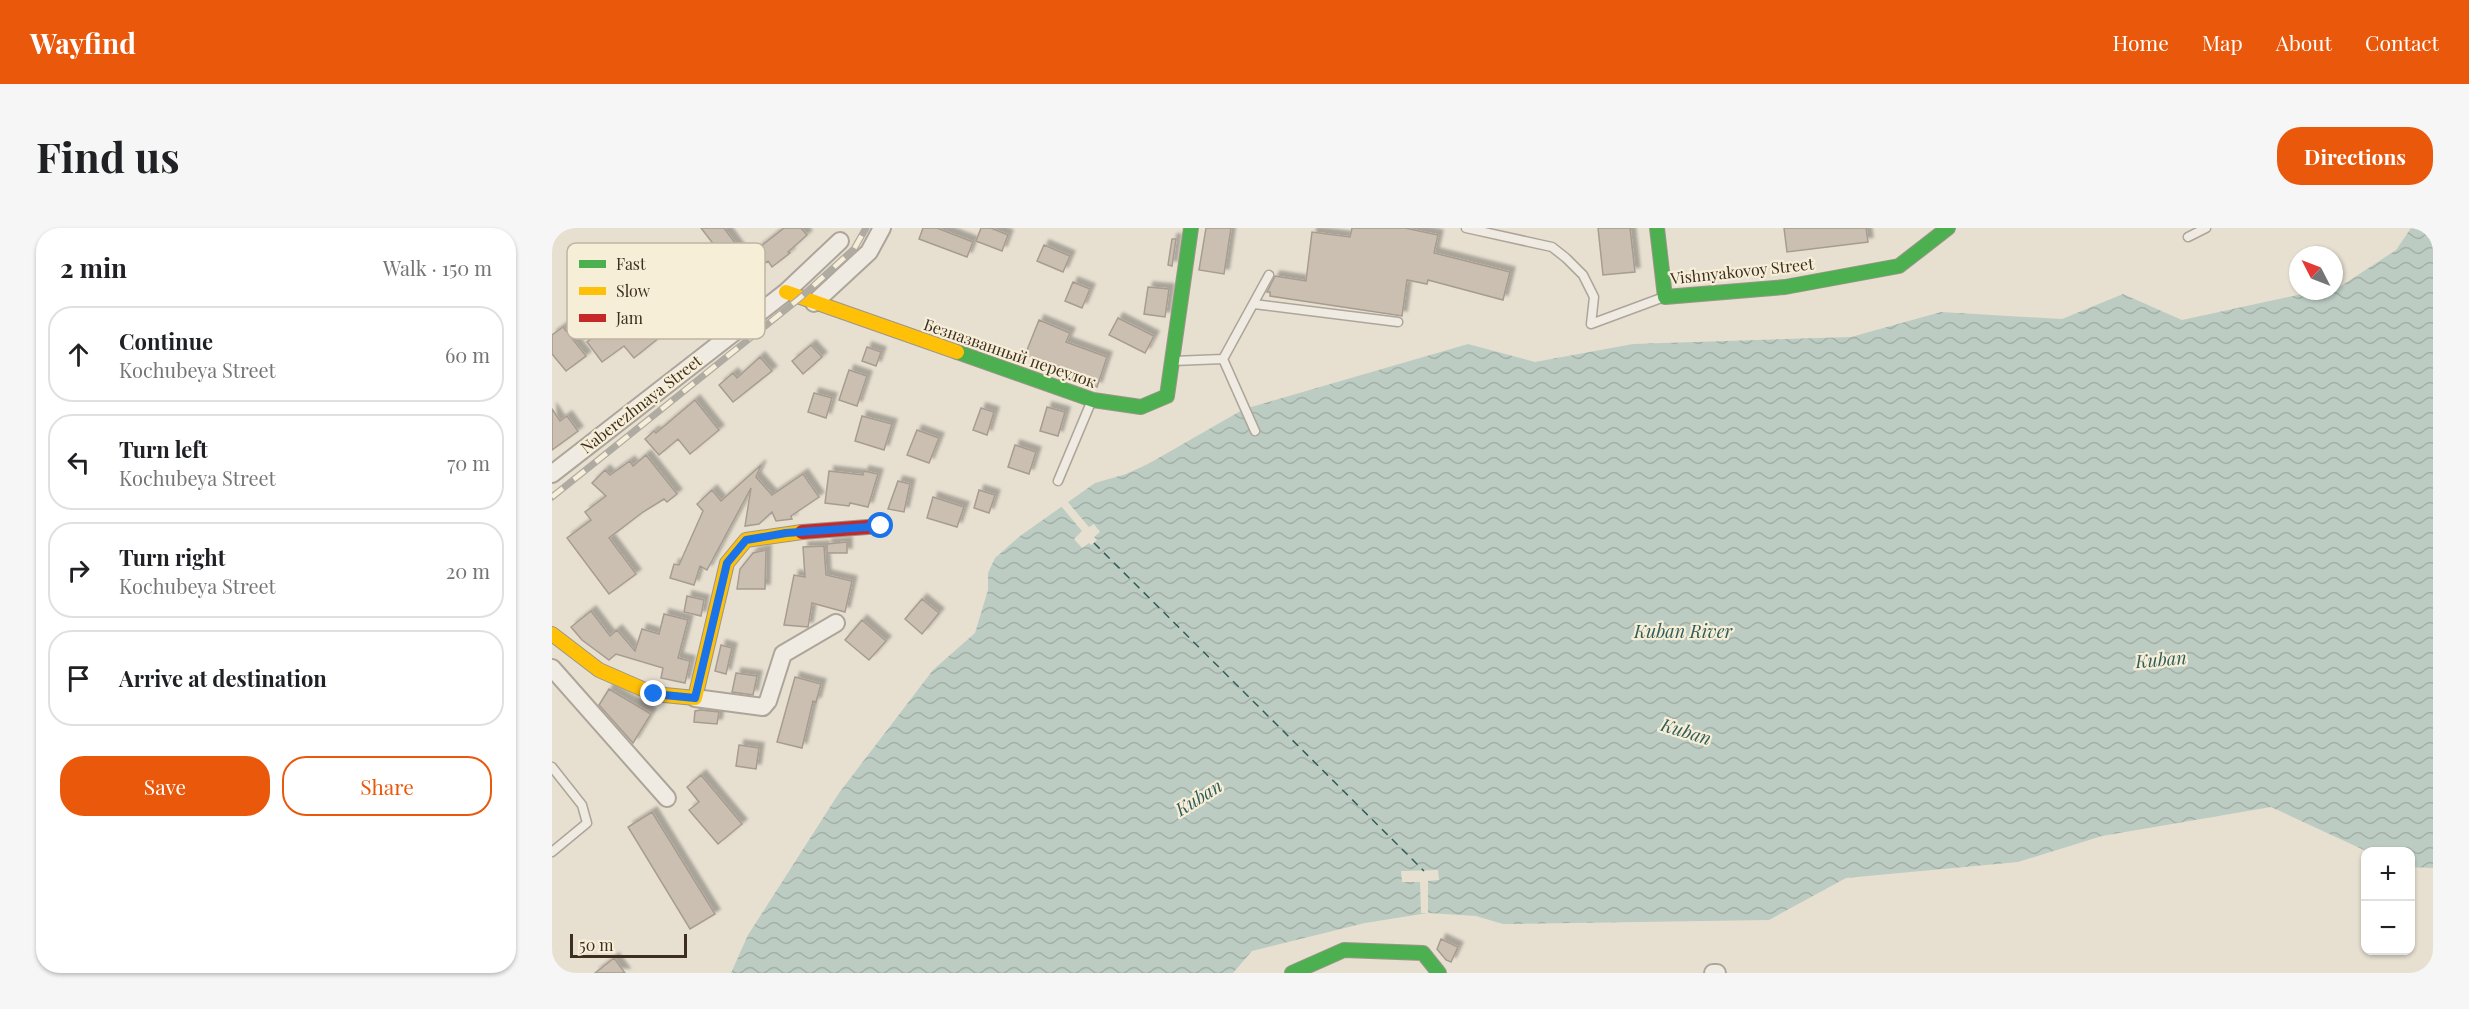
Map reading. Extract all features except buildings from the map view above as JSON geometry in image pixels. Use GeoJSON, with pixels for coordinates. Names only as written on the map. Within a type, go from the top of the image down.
{"type":"FeatureCollection","features":[{"type":"Feature","properties":{"kind":"street"},"geometry":{"type":"LineString","coordinates":[[814,303],[869,252],[882,228]]}},
{"type":"Feature","properties":{"kind":"street","name":"Безназванный переулок"},"geometry":{"type":"LineString","coordinates":[[786,292],[1093,400],[1141,407],[1167,396],[1191,228]]}},
{"type":"Feature","properties":{"kind":"street","name":"Vishnyakovoy Street"},"geometry":{"type":"LineString","coordinates":[[1657,228],[1665,297],[1785,287],[1899,266],[1948,228]]}},
{"type":"Feature","properties":{"kind":"street","name":"Naberezhnaya Street"},"geometry":{"type":"LineString","coordinates":[[765,308],[786,292],[840,241]]}},
{"type":"Feature","properties":{"kind":"street","name":"Naberezhnaya Street"},"geometry":{"type":"LineString","coordinates":[[552,474],[726,339]]}},
{"type":"Feature","properties":{"kind":"street"},"geometry":{"type":"LineString","coordinates":[[695,698],[727,563],[746,540],[786,533],[881,526]]}},
{"type":"Feature","properties":{"kind":"street"},"geometry":{"type":"LineString","coordinates":[[552,634],[599,670],[654,694],[763,707],[768,701],[783,654],[836,624]]}},
{"type":"Feature","properties":{"kind":"street"},"geometry":{"type":"LineString","coordinates":[[552,668],[667,798]]}},
{"type":"Feature","properties":{"kind":"street"},"geometry":{"type":"LineString","coordinates":[[1292,973],[1344,950],[1423,953],[1439,973]]}},
{"type":"Feature","properties":{"kind":"lane"},"geometry":{"type":"LineString","coordinates":[[1466,228],[1552,247],[1583,275],[1594,297],[1591,324],[1665,297]]}},
{"type":"Feature","properties":{"kind":"lane"},"geometry":{"type":"LineString","coordinates":[[2188,237],[2206,228]]}},
{"type":"Feature","properties":{"kind":"lane"},"geometry":{"type":"LineString","coordinates":[[1223,359],[1269,275]]}},
{"type":"Feature","properties":{"kind":"lane"},"geometry":{"type":"LineString","coordinates":[[1254,304],[1398,322]]}},
{"type":"Feature","properties":{"kind":"lane"},"geometry":{"type":"LineString","coordinates":[[1172,361],[1223,359]]}},
{"type":"Feature","properties":{"kind":"lane"},"geometry":{"type":"LineString","coordinates":[[1223,359],[1256,431]]}},
{"type":"Feature","properties":{"kind":"lane"},"geometry":{"type":"LineString","coordinates":[[1059,481],[1093,400]]}},
{"type":"Feature","properties":{"kind":"lane"},"geometry":{"type":"LineString","coordinates":[[552,767],[582,805],[587,823],[552,852]]}},
{"type":"Feature","properties":{"kind":"water","name":"Kuban River"},"geometry":{"type":"Polygon","coordinates":[[[2411,228],[2433,228],[2433,868],[2415,867],[2415,847],[2361,849],[2271,807],[2102,836],[2018,862],[1846,878],[1769,920],[1503,924],[1476,916],[1428,913],[1365,923],[1252,951],[1233,973],[731,973],[748,935],[839,793],[933,670],[975,633],[988,590],[988,573],[995,558],[1020,536],[1095,483],[1126,474],[1148,464],[1244,409],[1468,344],[1535,362],[1633,344],[1851,337],[1941,312],[2062,319],[2123,294],[2182,320],[2289,297],[2289,300],[2343,300],[2343,285],[2396,250],[2411,228]]]}},
{"type":"Feature","properties":{"kind":"pier"},"geometry":{"type":"Polygon","coordinates":[[[1067,501],[1089,527],[1094,524],[1100,532],[1094,537],[1097,540],[1091,545],[1089,543],[1082,548],[1074,539],[1082,531],[1061,506],[1067,501]]]}},
{"type":"Feature","properties":{"kind":"pier"},"geometry":{"type":"Polygon","coordinates":[[[1438,870],[1439,880],[1428,881],[1428,913],[1421,913],[1420,882],[1402,882],[1401,871],[1438,870]]]}},
{"type":"Feature","properties":{"kind":"ferry route"},"geometry":{"type":"LineString","coordinates":[[1094,543],[1424,871]]}},
{"type":"Feature","properties":{"kind":"railway"},"geometry":{"type":"LineString","coordinates":[[765,326],[854,249],[866,228]]}},
{"type":"Feature","properties":{"kind":"railway"},"geometry":{"type":"LineString","coordinates":[[552,497],[749,339]]}},
{"type":"Feature","properties":{"kind":"traffic: fast"},"geometry":{"type":"LineString","coordinates":[[957,352],[1093,400],[1141,407],[1167,396],[1191,228]]}},
{"type":"Feature","properties":{"kind":"traffic: fast"},"geometry":{"type":"LineString","coordinates":[[1657,228],[1665,297],[1785,287],[1899,266],[1948,228]]}},
{"type":"Feature","properties":{"kind":"traffic: fast"},"geometry":{"type":"LineString","coordinates":[[1292,973],[1344,950],[1423,953],[1439,973]]}},
{"type":"Feature","properties":{"kind":"traffic: slow"},"geometry":{"type":"LineString","coordinates":[[786,292],[957,352]]}},
{"type":"Feature","properties":{"kind":"traffic: slow"},"geometry":{"type":"LineString","coordinates":[[552,634],[599,670],[654,694],[695,698],[727,563],[746,540],[802,532]]}},
{"type":"Feature","properties":{"kind":"traffic: jam"},"geometry":{"type":"LineString","coordinates":[[802,532],[881,526]]}},
{"type":"Feature","properties":{"kind":"route"},"geometry":{"type":"LineString","coordinates":[[654,694],[695,698],[727,563],[746,540],[786,533],[881,526]]}},
{"type":"Feature","properties":{"kind":"water label","name":"Kuban"},"geometry":{"type":"Point","coordinates":[2161,660]}},
{"type":"Feature","properties":{"kind":"water label","name":"Kuban"},"geometry":{"type":"Point","coordinates":[1686,732]}},
{"type":"Feature","properties":{"kind":"water label","name":"Kuban"},"geometry":{"type":"Point","coordinates":[1199,798]}}]}
